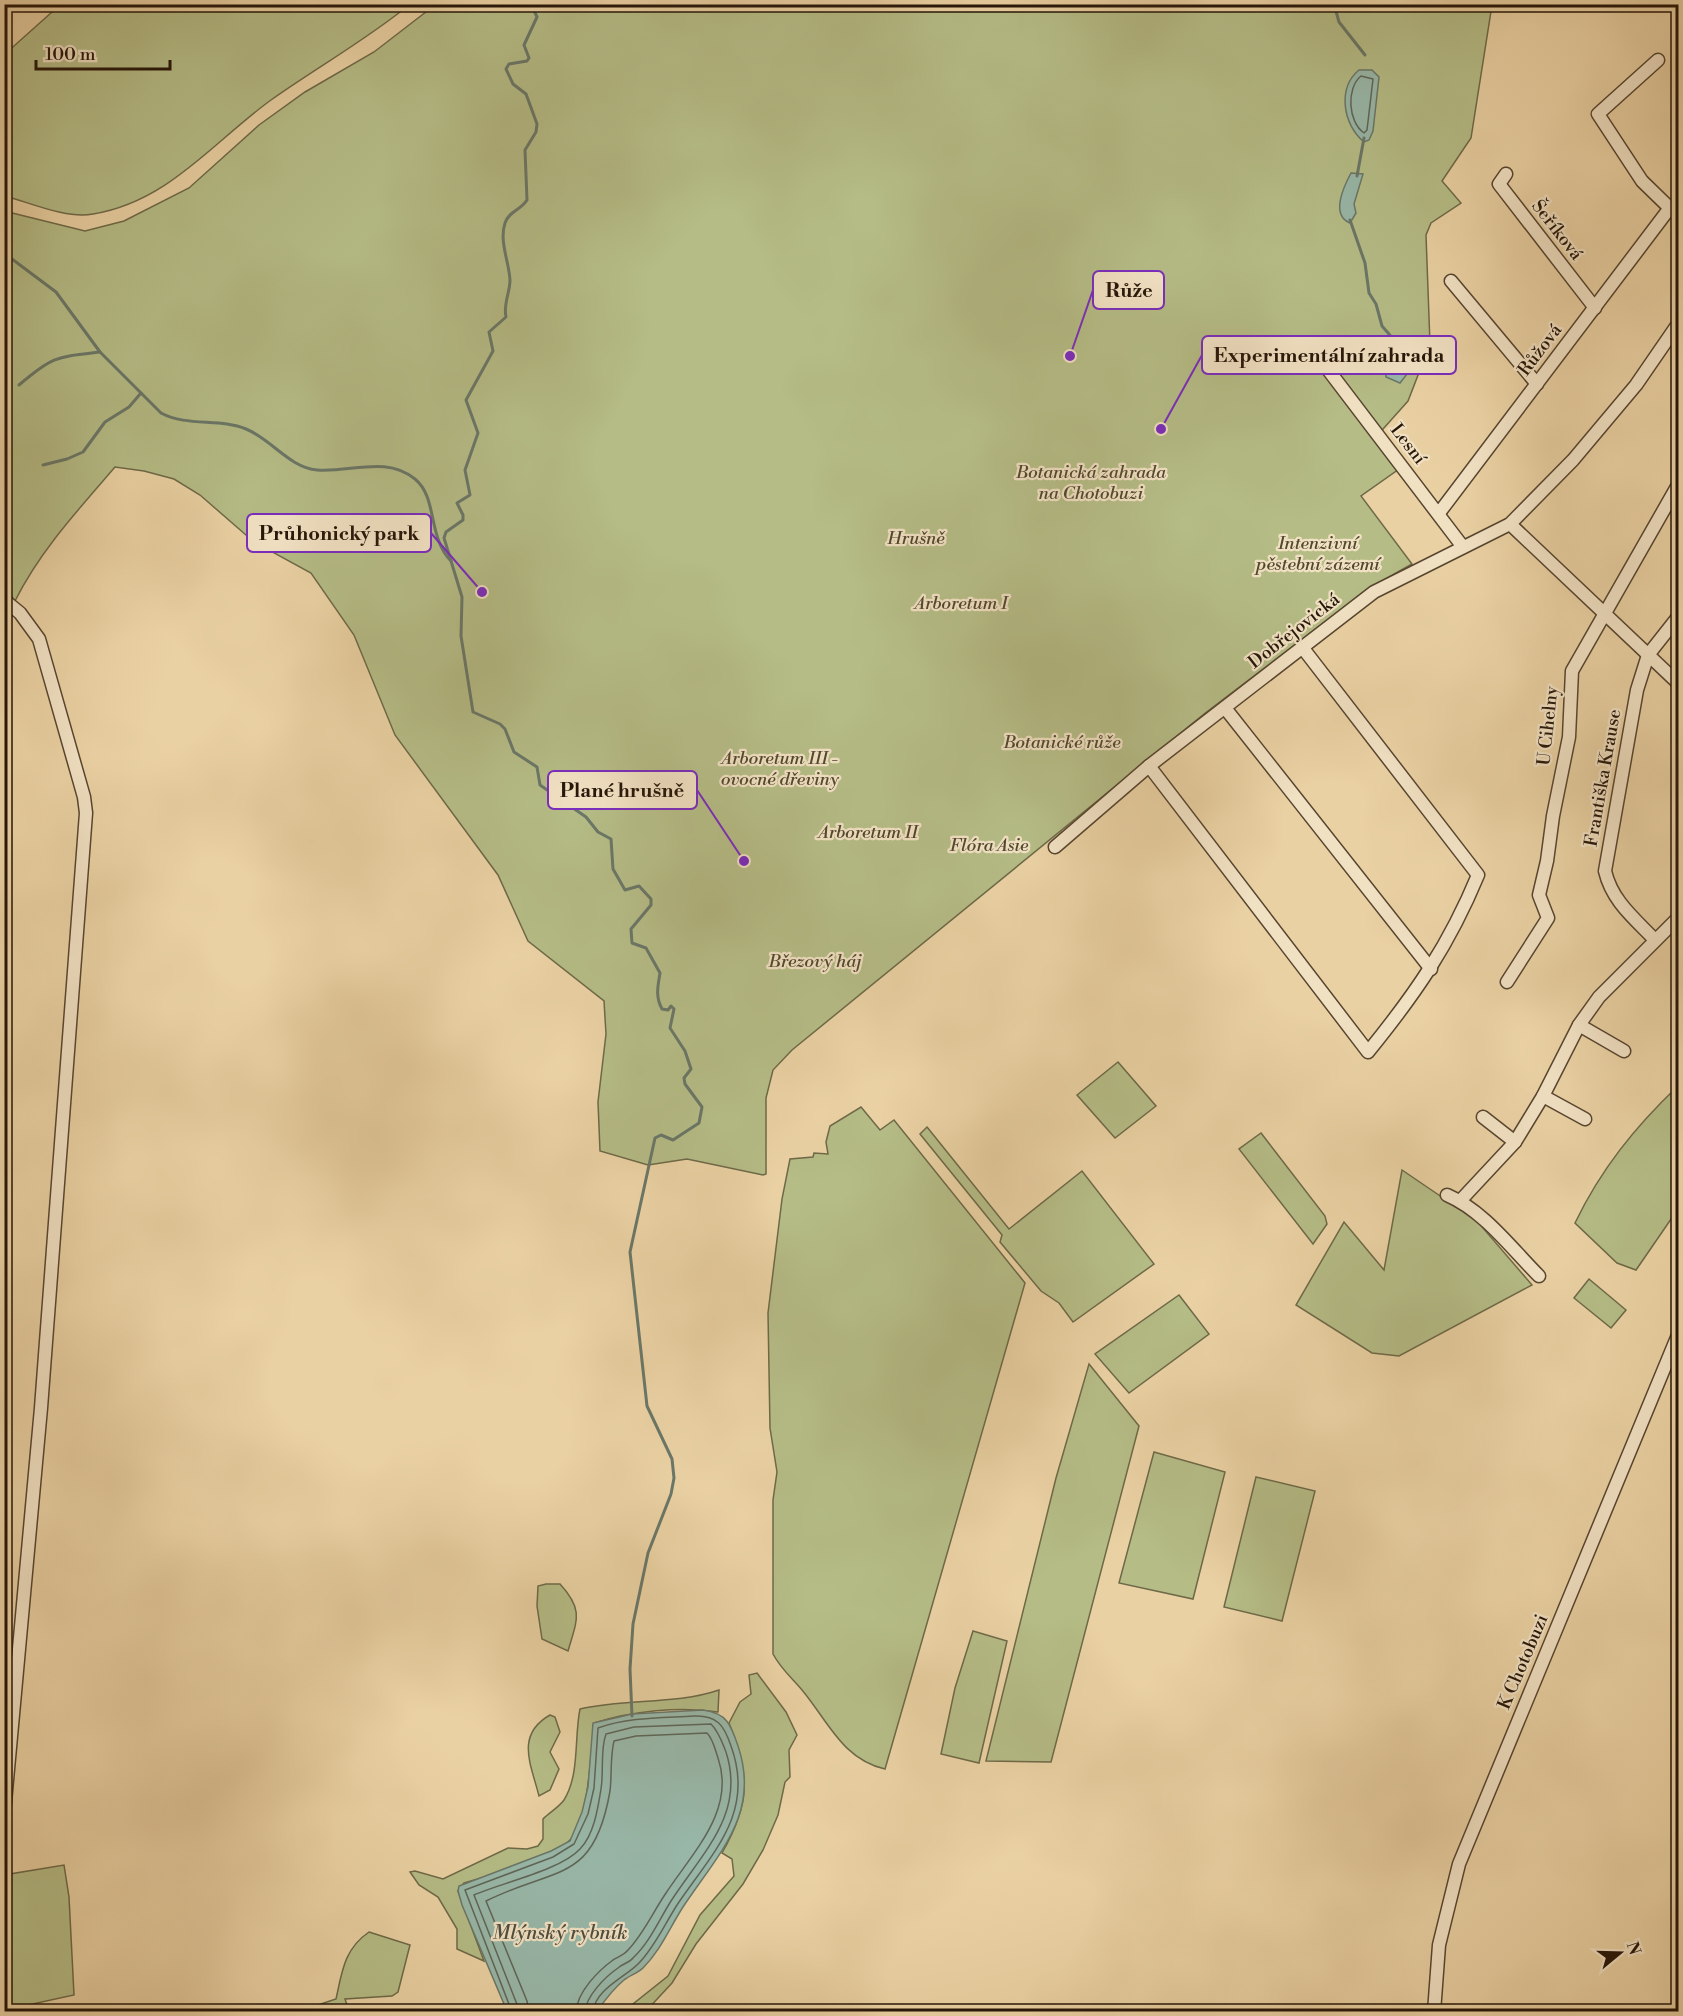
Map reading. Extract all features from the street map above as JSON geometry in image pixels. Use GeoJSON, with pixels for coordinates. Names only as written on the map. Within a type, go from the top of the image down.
{"type":"FeatureCollection","features":[{"type":"Feature","properties":{"kind":"street"},"geometry":{"type":"LineString","coordinates":[[1658,60],[1598,114],[1642,181],[1674,212]]}},
{"type":"Feature","properties":{"kind":"street","name":"Šeříková"},"geometry":{"type":"LineString","coordinates":[[1506,174],[1499,184],[1595,308]]}},
{"type":"Feature","properties":{"kind":"street","name":"Růžová"},"geometry":{"type":"LineString","coordinates":[[1439,513],[1595,308],[1674,212]]}},
{"type":"Feature","properties":{"kind":"street"},"geometry":{"type":"LineString","coordinates":[[1451,281],[1537,384]]}},
{"type":"Feature","properties":{"kind":"street","name":"Dobřejovická"},"geometry":{"type":"LineString","coordinates":[[1055,847],[1149,766],[1374,592],[1510,524],[1573,460],[1636,385],[1678,324]]}},
{"type":"Feature","properties":{"kind":"street","name":"Lesní"},"geometry":{"type":"LineString","coordinates":[[1323,363],[1463,547]]}},
{"type":"Feature","properties":{"kind":"street","name":"U Cihelny"},"geometry":{"type":"LineString","coordinates":[[1507,982],[1548,918],[1539,895],[1569,737],[1572,671],[1678,485]]}},
{"type":"Feature","properties":{"kind":"street"},"geometry":{"type":"LineString","coordinates":[[1510,524],[1678,683]]}},
{"type":"Feature","properties":{"kind":"street"},"geometry":{"type":"LineString","coordinates":[[4,600],[20,613],[39,639],[86,805],[30,1537],[4,1813]]}},
{"type":"Feature","properties":{"kind":"street","name":"Františka Krause"},"geometry":{"type":"LineString","coordinates":[[1655,940],[1619,904],[1609,888],[1605,871],[1635,701],[1648,655],[1678,617]]}},
{"type":"Feature","properties":{"kind":"street"},"geometry":{"type":"LineString","coordinates":[[1149,766],[1368,1052],[1431,969],[1461,917],[1478,875],[1302,647]]}},
{"type":"Feature","properties":{"kind":"street"},"geometry":{"type":"LineString","coordinates":[[1225,708],[1431,969]]}},
{"type":"Feature","properties":{"kind":"street"},"geometry":{"type":"LineString","coordinates":[[1460,1201],[1515,1142],[1543,1096],[1579,1025],[1599,997],[1678,918]]}},
{"type":"Feature","properties":{"kind":"street"},"geometry":{"type":"LineString","coordinates":[[1579,1025],[1624,1051]]}},
{"type":"Feature","properties":{"kind":"street"},"geometry":{"type":"LineString","coordinates":[[1543,1096],[1585,1119]]}},
{"type":"Feature","properties":{"kind":"street"},"geometry":{"type":"LineString","coordinates":[[1482,1117],[1515,1142]]}},
{"type":"Feature","properties":{"kind":"street"},"geometry":{"type":"LineString","coordinates":[[1447,1195],[1460,1201],[1493,1227],[1539,1276]]}},
{"type":"Feature","properties":{"kind":"street","name":"K Chotobuzi"},"geometry":{"type":"LineString","coordinates":[[1434,2012],[1439,1945],[1459,1864],[1678,1335]]}},
{"type":"Feature","properties":{"kind":"green space"},"geometry":{"type":"Polygon","coordinates":[[[61,4],[409,5],[376,30],[271,100],[167,184],[120,207],[83,215],[49,210],[5,196],[5,54],[61,4]]]}},
{"type":"Feature","properties":{"kind":"green space"},"geometry":{"type":"Polygon","coordinates":[[[435,5],[1492,5],[1471,138],[1442,181],[1461,203],[1431,223],[1426,235],[1430,344],[1408,401],[1375,438],[1399,469],[1361,496],[1412,564],[1368,589],[1204,714],[792,1050],[773,1070],[766,1098],[766,1174],[763,1175],[687,1159],[648,1165],[600,1151],[598,1102],[606,1034],[604,1001],[528,941],[498,875],[395,735],[354,635],[311,573],[254,542],[200,495],[174,479],[144,471],[115,467],[48,548],[15,601],[5,588],[4,211],[85,231],[124,221],[189,188],[259,125],[305,92],[374,52],[435,5]]]}},
{"type":"Feature","properties":{"kind":"green space"},"geometry":{"type":"Polygon","coordinates":[[[1118,1062],[1156,1106],[1115,1138],[1077,1095],[1118,1062]]]}},
{"type":"Feature","properties":{"kind":"green space"},"geometry":{"type":"Polygon","coordinates":[[[1678,1086],[1678,1209],[1636,1270],[1617,1263],[1575,1223],[1596,1185],[1620,1150],[1647,1117],[1678,1086]]]}},
{"type":"Feature","properties":{"kind":"green space"},"geometry":{"type":"Polygon","coordinates":[[[861,1107],[880,1130],[894,1120],[1025,1283],[885,1769],[870,1764],[847,1748],[773,1654],[773,1500],[777,1472],[770,1428],[768,1313],[782,1199],[790,1159],[813,1157],[814,1153],[828,1154],[826,1142],[830,1126],[861,1107]]]}},
{"type":"Feature","properties":{"kind":"green space"},"geometry":{"type":"Polygon","coordinates":[[[927,1127],[1009,1229],[1082,1171],[1154,1264],[1073,1322],[1059,1303],[1041,1291],[1000,1242],[1002,1235],[920,1134],[927,1127]]]}},
{"type":"Feature","properties":{"kind":"green space"},"geometry":{"type":"Polygon","coordinates":[[[1261,1133],[1325,1216],[1327,1224],[1313,1244],[1239,1149],[1261,1133]]]}},
{"type":"Feature","properties":{"kind":"green space"},"geometry":{"type":"Polygon","coordinates":[[[1402,1170],[1477,1221],[1532,1285],[1399,1356],[1372,1353],[1296,1305],[1344,1222],[1384,1270],[1402,1170]]]}},
{"type":"Feature","properties":{"kind":"green space"},"geometry":{"type":"Polygon","coordinates":[[[1589,1279],[1626,1310],[1611,1328],[1574,1298],[1589,1279]]]}},
{"type":"Feature","properties":{"kind":"green space"},"geometry":{"type":"Polygon","coordinates":[[[1179,1295],[1209,1334],[1129,1393],[1095,1354],[1179,1295]]]}},
{"type":"Feature","properties":{"kind":"green space"},"geometry":{"type":"Polygon","coordinates":[[[1089,1364],[1139,1426],[1051,1762],[986,1761],[1056,1478],[1089,1364]]]}},
{"type":"Feature","properties":{"kind":"green space"},"geometry":{"type":"Polygon","coordinates":[[[1154,1452],[1225,1472],[1193,1599],[1119,1583],[1154,1452]]]}},
{"type":"Feature","properties":{"kind":"green space"},"geometry":{"type":"Polygon","coordinates":[[[1256,1477],[1315,1491],[1282,1621],[1224,1607],[1256,1477]]]}},
{"type":"Feature","properties":{"kind":"green space"},"geometry":{"type":"Polygon","coordinates":[[[560,1584],[573,1601],[576,1623],[568,1651],[542,1639],[537,1606],[538,1586],[560,1584]]]}},
{"type":"Feature","properties":{"kind":"green space"},"geometry":{"type":"Polygon","coordinates":[[[973,1631],[1007,1641],[979,1763],[941,1754],[955,1688],[973,1631]]]}},
{"type":"Feature","properties":{"kind":"green space"},"geometry":{"type":"Polygon","coordinates":[[[757,1673],[786,1712],[797,1735],[789,1750],[790,1777],[785,1782],[778,1815],[763,1850],[743,1884],[696,1944],[672,1983],[646,2011],[623,2012],[668,1976],[700,1915],[734,1876],[732,1859],[722,1853],[738,1819],[744,1789],[744,1774],[729,1723],[740,1702],[751,1694],[749,1675],[757,1673]]]}},
{"type":"Feature","properties":{"kind":"green space"},"geometry":{"type":"Polygon","coordinates":[[[719,1690],[718,1712],[656,1711],[624,1715],[594,1723],[585,1801],[576,1830],[570,1840],[551,1852],[520,1865],[464,1883],[458,1891],[484,1961],[457,1949],[457,1929],[438,1897],[419,1885],[410,1872],[415,1871],[443,1879],[508,1848],[527,1849],[538,1846],[543,1839],[543,1819],[564,1800],[569,1790],[575,1767],[580,1709],[685,1698],[719,1690]]]}},
{"type":"Feature","properties":{"kind":"green space"},"geometry":{"type":"Polygon","coordinates":[[[550,1715],[555,1717],[560,1732],[550,1752],[559,1769],[550,1790],[539,1796],[528,1751],[529,1741],[539,1723],[550,1715]]]}},
{"type":"Feature","properties":{"kind":"green space"},"geometry":{"type":"Polygon","coordinates":[[[64,1865],[69,1897],[74,1995],[5,2010],[4,1956],[10,1874],[64,1865]]]}},
{"type":"Feature","properties":{"kind":"green space"},"geometry":{"type":"Polygon","coordinates":[[[369,1932],[410,1945],[398,1992],[392,1996],[345,1999],[349,2011],[307,2011],[309,2008],[336,1999],[345,1962],[354,1946],[369,1932]]]}},
{"type":"Feature","properties":{"kind":"water"},"geometry":{"type":"Polygon","coordinates":[[[1359,70],[1372,70],[1379,77],[1373,131],[1369,140],[1364,142],[1351,126],[1345,106],[1348,86],[1359,70]]]}},
{"type":"Feature","properties":{"kind":"water"},"geometry":{"type":"Polygon","coordinates":[[[1351,173],[1363,174],[1354,204],[1356,213],[1350,223],[1341,214],[1340,200],[1351,173]]]}},
{"type":"Feature","properties":{"kind":"water"},"geometry":{"type":"Polygon","coordinates":[[[1400,345],[1411,369],[1400,383],[1386,377],[1386,372],[1390,355],[1400,345]]]}},
{"type":"Feature","properties":{"kind":"water","name":"Mlýnský rybník"},"geometry":{"type":"Polygon","coordinates":[[[703,1710],[718,1714],[727,1721],[738,1746],[744,1770],[744,1792],[740,1813],[722,1851],[649,1961],[643,1968],[620,1983],[597,2011],[507,2011],[462,1905],[459,1886],[551,1851],[570,1841],[582,1812],[588,1787],[593,1723],[632,1714],[703,1710]]]}},
{"type":"Feature","properties":{"kind":"waterway"},"geometry":{"type":"LineString","coordinates":[[531,4],[537,17],[524,45],[529,58],[527,61],[509,64],[506,69],[513,84],[526,94],[537,124],[536,132],[525,150],[527,200],[509,216],[503,230],[510,280],[505,308],[506,317],[489,332],[493,351],[466,400],[478,433],[465,470],[470,495],[457,503],[463,520],[446,532],[444,538],[462,597],[461,636],[473,712],[500,724],[505,729],[514,752],[537,767],[540,785],[586,817],[598,832],[611,839],[613,869],[625,890],[639,886],[651,899],[651,905],[631,929],[632,943],[646,948],[660,973],[658,1000],[662,1009],[668,1010],[671,1006],[674,1009],[670,1028],[685,1051],[691,1069],[684,1078],[685,1084],[702,1107],[699,1123],[673,1140],[661,1135],[655,1138],[630,1252],[647,1406],[672,1459],[674,1478],[671,1494],[648,1553],[633,1624],[630,1669],[632,1716]]}},
{"type":"Feature","properties":{"kind":"waterway"},"geometry":{"type":"LineString","coordinates":[[1334,4],[1339,22],[1365,55]]}},
{"type":"Feature","properties":{"kind":"waterway"},"geometry":{"type":"LineString","coordinates":[[1357,176],[1364,138]]}},
{"type":"Feature","properties":{"kind":"waterway"},"geometry":{"type":"LineString","coordinates":[[1350,220],[1365,263],[1369,293],[1376,304],[1382,326],[1395,341],[1395,349]]}},
{"type":"Feature","properties":{"kind":"waterway"},"geometry":{"type":"LineString","coordinates":[[4,253],[56,292],[100,352],[161,413],[182,420],[225,424],[246,429],[264,439],[289,459],[307,468],[329,470],[380,466],[404,472],[415,479],[427,496],[438,540],[451,561]]}},
{"type":"Feature","properties":{"kind":"waterway"},"geometry":{"type":"LineString","coordinates":[[19,385],[48,363],[64,357],[100,352]]}},
{"type":"Feature","properties":{"kind":"waterway"},"geometry":{"type":"LineString","coordinates":[[43,465],[83,452],[105,422],[129,407],[141,393]]}},
{"type":"Feature","properties":{"kind":"place","name":"Růže"},"geometry":{"type":"Point","coordinates":[1070,356]}},
{"type":"Feature","properties":{"kind":"place","name":"Experimentální zahrada"},"geometry":{"type":"Point","coordinates":[1161,429]}},
{"type":"Feature","properties":{"kind":"place","name":"Průhonický park"},"geometry":{"type":"Point","coordinates":[482,592]}},
{"type":"Feature","properties":{"kind":"place","name":"Plané hrušně"},"geometry":{"type":"Point","coordinates":[744,861]}},
{"type":"Feature","properties":{"kind":"park label","name":"Botanická zahrada na Chotobuzi"},"geometry":{"type":"Point","coordinates":[1091,482]}},
{"type":"Feature","properties":{"kind":"park label","name":"Hrušně"},"geometry":{"type":"Point","coordinates":[916,538]}},
{"type":"Feature","properties":{"kind":"park label","name":"Intenzivní pěstební zázemí"},"geometry":{"type":"Point","coordinates":[1318,553]}},
{"type":"Feature","properties":{"kind":"park label","name":"Arboretum I"},"geometry":{"type":"Point","coordinates":[961,603]}},
{"type":"Feature","properties":{"kind":"park label","name":"Botanické růže"},"geometry":{"type":"Point","coordinates":[1062,742]}},
{"type":"Feature","properties":{"kind":"park label","name":"Arboretum III - ovocné dřeviny"},"geometry":{"type":"Point","coordinates":[780,768]}},
{"type":"Feature","properties":{"kind":"park label","name":"Arboretum II"},"geometry":{"type":"Point","coordinates":[868,832]}},
{"type":"Feature","properties":{"kind":"park label","name":"Flóra Asie"},"geometry":{"type":"Point","coordinates":[989,845]}},
{"type":"Feature","properties":{"kind":"park label","name":"Březový háj"},"geometry":{"type":"Point","coordinates":[815,961]}}]}
